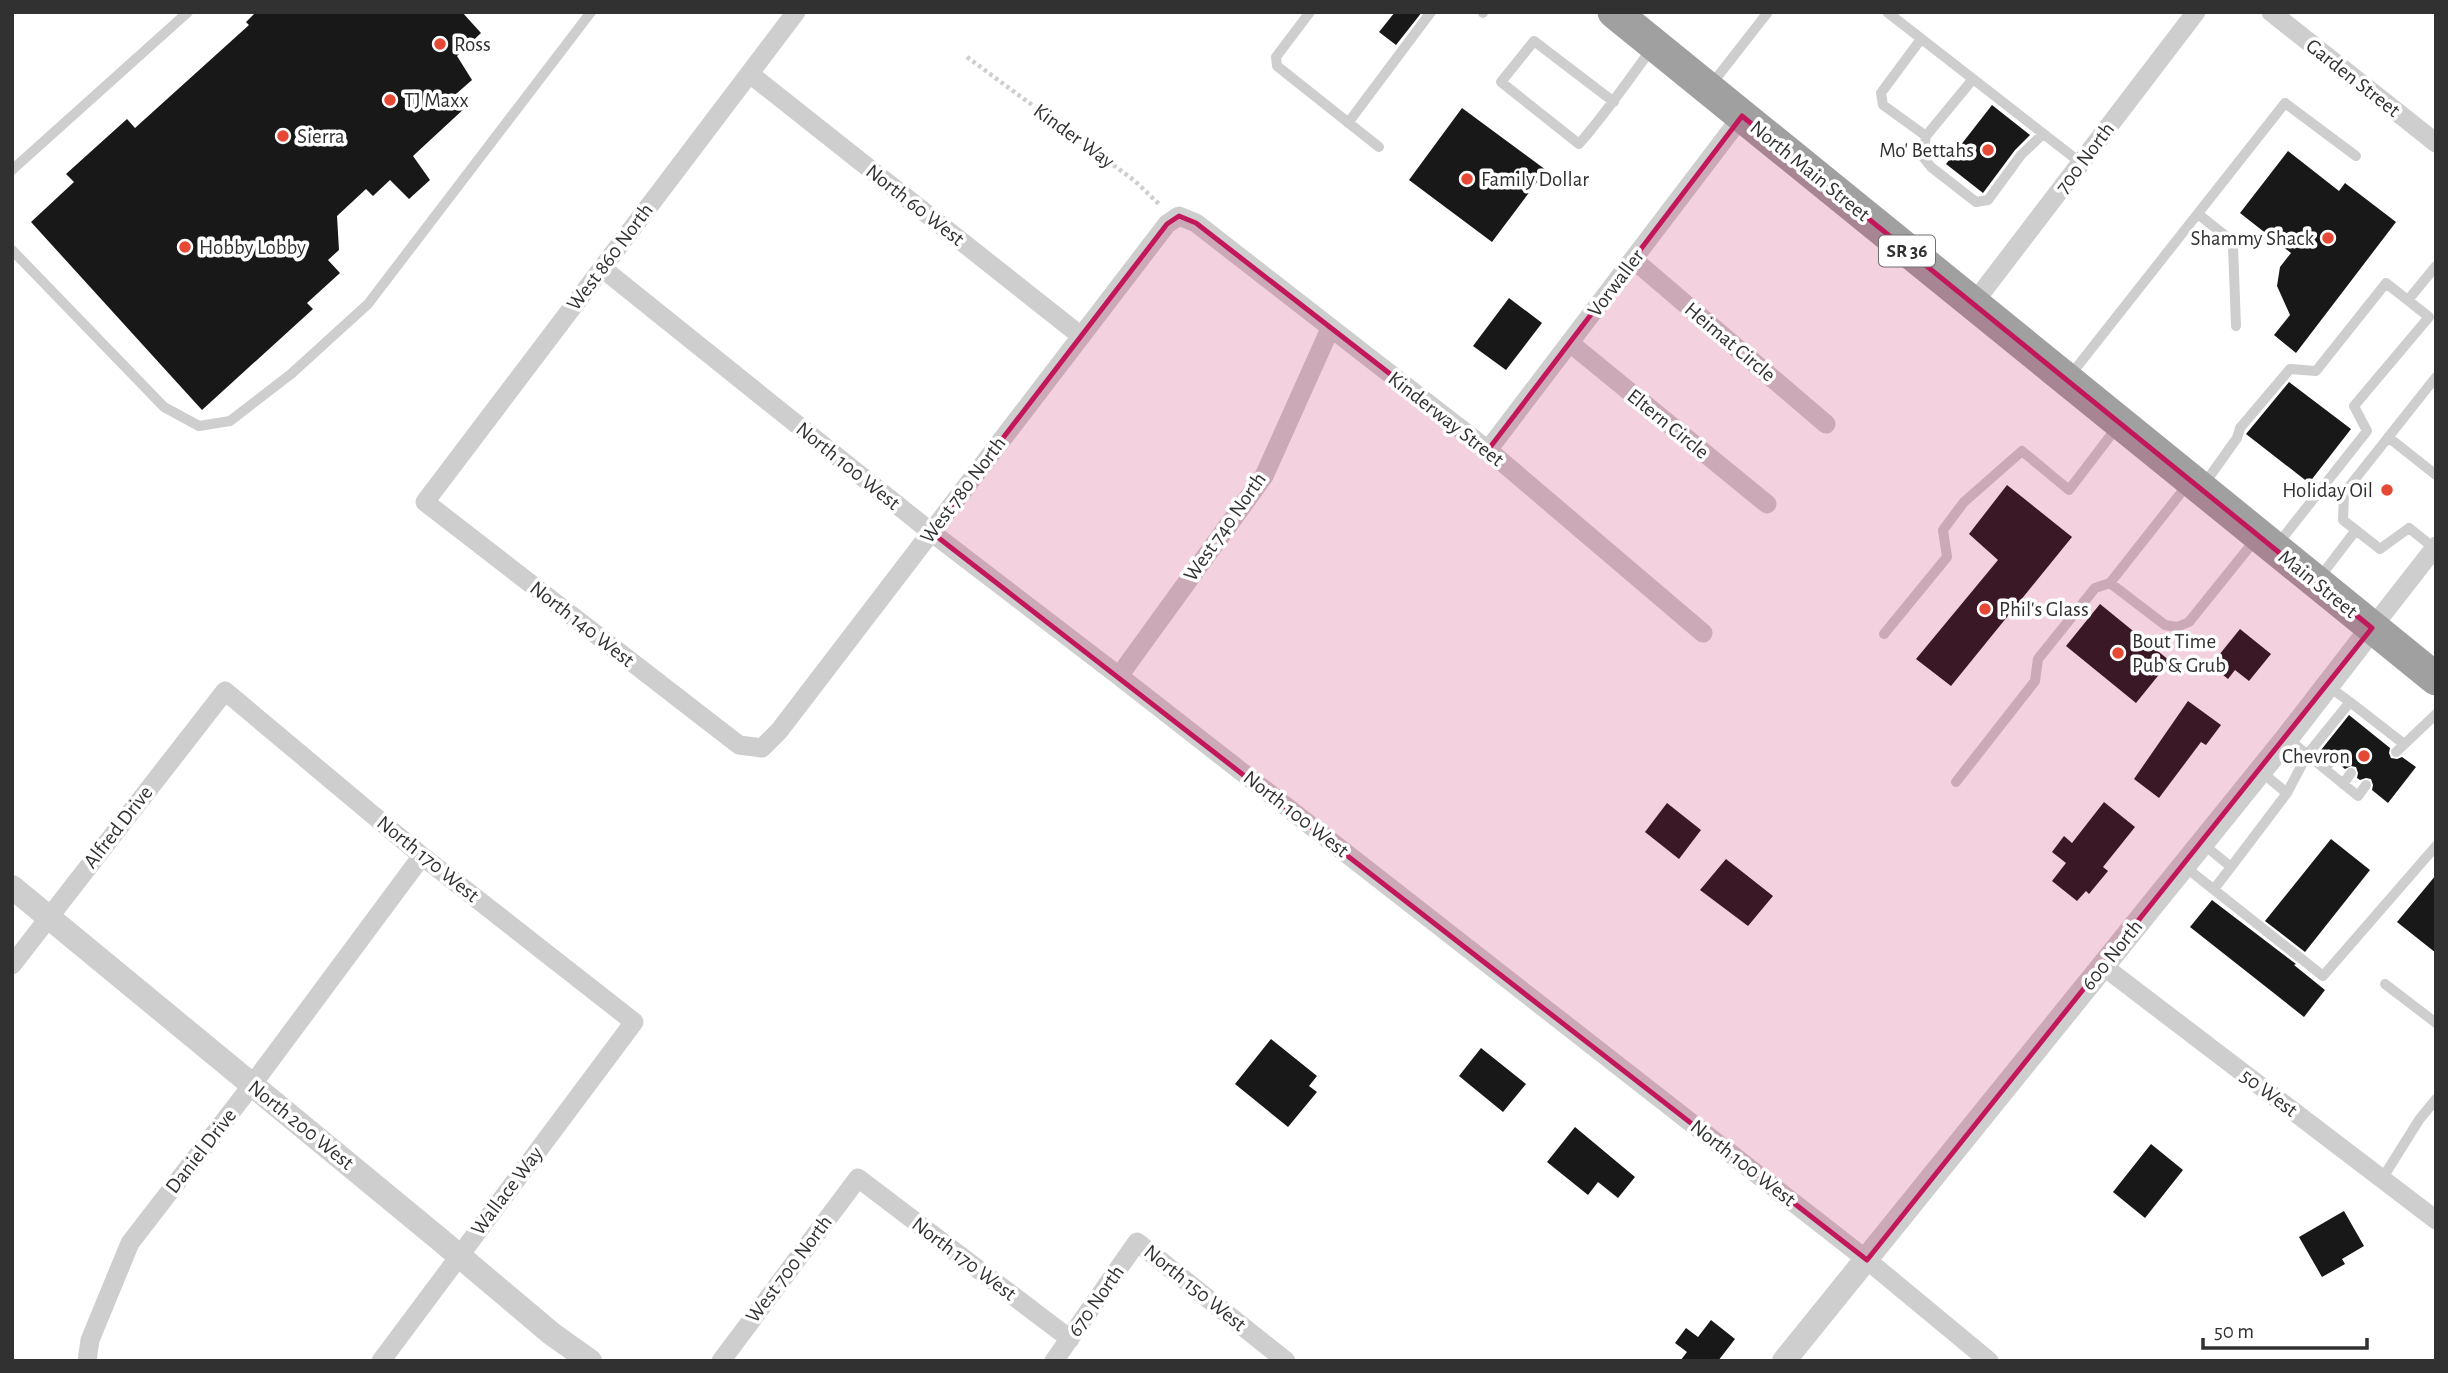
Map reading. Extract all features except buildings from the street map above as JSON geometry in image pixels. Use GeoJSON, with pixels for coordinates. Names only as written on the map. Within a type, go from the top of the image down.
{"type":"FeatureCollection","features":[{"type":"Feature","properties":{"kind":"highway","name":"North Main Street"},"geometry":{"type":"LineString","coordinates":[[1614,12],[2196,485]]}},
{"type":"Feature","properties":{"kind":"highway","name":"Main Street"},"geometry":{"type":"LineString","coordinates":[[2196,485],[2436,679]]}},
{"type":"Feature","properties":{"kind":"street","name":"West 860 North"},"geometry":{"type":"LineString","coordinates":[[425,502],[796,12]]}},
{"type":"Feature","properties":{"kind":"street","name":"700 North"},"geometry":{"type":"LineString","coordinates":[[1973,304],[2196,12]]}},
{"type":"Feature","properties":{"kind":"street","name":"Garden Street"},"geometry":{"type":"LineString","coordinates":[[2271,12],[2436,143]]}},
{"type":"Feature","properties":{"kind":"street","name":"North 60 West"},"geometry":{"type":"LineString","coordinates":[[750,74],[1081,336]]}},
{"type":"Feature","properties":{"kind":"street","name":"Vorwaller"},"geometry":{"type":"LineString","coordinates":[[1488,450],[1742,116]]}},
{"type":"Feature","properties":{"kind":"street","name":"Kinderway Street"},"geometry":{"type":"LineString","coordinates":[[1179,216],[1196,223],[1274,282],[1330,329],[1488,450],[1703,633]]}},
{"type":"Feature","properties":{"kind":"street","name":"West 780 North"},"geometry":{"type":"LineString","coordinates":[[739,745],[762,748],[779,731],[1167,224],[1179,216]]}},
{"type":"Feature","properties":{"kind":"street","name":"Heimat Circle"},"geometry":{"type":"LineString","coordinates":[[1634,260],[1826,424]]}},
{"type":"Feature","properties":{"kind":"street","name":"North 100 West"},"geometry":{"type":"LineString","coordinates":[[602,268],[931,532],[1867,1259],[1989,1361]]}},
{"type":"Feature","properties":{"kind":"street","name":"West 740 North"},"geometry":{"type":"LineString","coordinates":[[1119,676],[1264,476],[1330,329]]}},
{"type":"Feature","properties":{"kind":"street","name":"Eltern Circle"},"geometry":{"type":"LineString","coordinates":[[1570,343],[1767,504]]}},
{"type":"Feature","properties":{"kind":"street","name":"North 140 West"},"geometry":{"type":"LineString","coordinates":[[425,502],[739,745]]}},
{"type":"Feature","properties":{"kind":"street","name":"600 North"},"geometry":{"type":"LineString","coordinates":[[1784,1361],[1843,1284],[1867,1259],[2287,738],[2435,547]]}},
{"type":"Feature","properties":{"kind":"street","name":"North 170 West"},"geometry":{"type":"LineString","coordinates":[[225,691],[422,856],[634,1022]]}},
{"type":"Feature","properties":{"kind":"street","name":"Alfred Drive"},"geometry":{"type":"LineString","coordinates":[[12,965],[225,691]]}},
{"type":"Feature","properties":{"kind":"street","name":"Daniel Drive"},"geometry":{"type":"LineString","coordinates":[[87,1361],[90,1340],[130,1243],[252,1085],[422,856]]}},
{"type":"Feature","properties":{"kind":"street","name":"North 200 West"},"geometry":{"type":"LineString","coordinates":[[12,887],[459,1255],[552,1335],[590,1361]]}},
{"type":"Feature","properties":{"kind":"street","name":"50 West"},"geometry":{"type":"LineString","coordinates":[[2103,966],[2436,1220]]}},
{"type":"Feature","properties":{"kind":"street","name":"Wallace Way"},"geometry":{"type":"LineString","coordinates":[[381,1361],[634,1022]]}},
{"type":"Feature","properties":{"kind":"street","name":"North 170 West"},"geometry":{"type":"LineString","coordinates":[[858,1178],[1070,1339]]}},
{"type":"Feature","properties":{"kind":"street","name":"West 700 North"},"geometry":{"type":"LineString","coordinates":[[721,1361],[858,1178]]}},
{"type":"Feature","properties":{"kind":"street","name":"670 North"},"geometry":{"type":"LineString","coordinates":[[1054,1361],[1137,1242]]}},
{"type":"Feature","properties":{"kind":"street","name":"North 150 West"},"geometry":{"type":"LineString","coordinates":[[1137,1242],[1286,1361]]}},
{"type":"Feature","properties":{"kind":"lane"},"geometry":{"type":"LineString","coordinates":[[12,170],[188,12]]}},
{"type":"Feature","properties":{"kind":"lane"},"geometry":{"type":"LineString","coordinates":[[12,250],[164,407],[199,426],[230,421],[290,374],[368,304],[592,12]]}},
{"type":"Feature","properties":{"kind":"lane"},"geometry":{"type":"LineString","coordinates":[[1310,12],[1276,57],[1277,66],[1379,147]]}},
{"type":"Feature","properties":{"kind":"lane"},"geometry":{"type":"LineString","coordinates":[[1348,123],[1431,12]]}},
{"type":"Feature","properties":{"kind":"lane"},"geometry":{"type":"LineString","coordinates":[[1708,88],[1768,12]]}},
{"type":"Feature","properties":{"kind":"lane"},"geometry":{"type":"LineString","coordinates":[[1887,12],[2081,163]]}},
{"type":"Feature","properties":{"kind":"lane"},"geometry":{"type":"LineString","coordinates":[[1921,39],[1881,93],[1883,105],[1926,136]]}},
{"type":"Feature","properties":{"kind":"lane"},"geometry":{"type":"LineString","coordinates":[[1614,102],[1534,41],[1501,82],[1579,144],[1614,102],[1654,44]]}},
{"type":"Feature","properties":{"kind":"lane"},"geometry":{"type":"LineString","coordinates":[[1973,79],[1926,136],[1923,157],[1931,167],[1976,202],[1988,200],[2021,155],[2043,134]]}},
{"type":"Feature","properties":{"kind":"lane"},"geometry":{"type":"LineString","coordinates":[[2067,380],[2285,103],[2356,156]]}},
{"type":"Feature","properties":{"kind":"lane"},"geometry":{"type":"LineString","coordinates":[[2198,214],[2227,237],[2233,246],[2236,326]]}},
{"type":"Feature","properties":{"kind":"lane"},"geometry":{"type":"LineString","coordinates":[[2408,300],[2436,266]]}},
{"type":"Feature","properties":{"kind":"lane"},"geometry":{"type":"LineString","coordinates":[[1956,782],[2035,681],[2038,659],[2095,589],[2110,583],[2237,438],[2240,428],[2290,369],[2316,371],[2386,283],[2429,317],[2354,406],[2367,431],[2189,622],[2177,627],[2165,625],[2110,583]]}},
{"type":"Feature","properties":{"kind":"lane"},"geometry":{"type":"LineString","coordinates":[[2435,547],[2409,528],[2380,550],[2343,520],[2344,493],[2436,377]]}},
{"type":"Feature","properties":{"kind":"lane"},"geometry":{"type":"LineString","coordinates":[[1884,634],[1947,557],[1943,530],[1964,502],[2022,452],[2069,490],[2119,424]]}},
{"type":"Feature","properties":{"kind":"lane"},"geometry":{"type":"LineString","coordinates":[[2388,438],[2436,475]]}},
{"type":"Feature","properties":{"kind":"lane"},"geometry":{"type":"LineString","coordinates":[[2315,583],[2356,530]]}},
{"type":"Feature","properties":{"kind":"lane"},"geometry":{"type":"LineString","coordinates":[[2328,686],[2350,702],[2364,720],[2400,748],[2436,714]]}},
{"type":"Feature","properties":{"kind":"lane"},"geometry":{"type":"LineString","coordinates":[[2214,889],[2287,793],[2307,755],[2350,702]]}},
{"type":"Feature","properties":{"kind":"lane"},"geometry":{"type":"LineString","coordinates":[[2287,738],[2358,796],[2367,785]]}},
{"type":"Feature","properties":{"kind":"lane"},"geometry":{"type":"LineString","coordinates":[[2325,769],[2333,759]]}},
{"type":"Feature","properties":{"kind":"lane"},"geometry":{"type":"LineString","coordinates":[[2260,771],[2287,793]]}},
{"type":"Feature","properties":{"kind":"lane"},"geometry":{"type":"LineString","coordinates":[[2343,784],[2351,774]]}},
{"type":"Feature","properties":{"kind":"lane"},"geometry":{"type":"LineString","coordinates":[[2202,843],[2231,867]]}},
{"type":"Feature","properties":{"kind":"lane"},"geometry":{"type":"LineString","coordinates":[[2183,866],[2323,976],[2436,846]]}},
{"type":"Feature","properties":{"kind":"lane"},"geometry":{"type":"LineString","coordinates":[[2385,984],[2436,1024]]}},
{"type":"Feature","properties":{"kind":"lane"},"geometry":{"type":"LineString","coordinates":[[2382,1179],[2419,1120],[2436,1100]]}},
{"type":"Feature","properties":{"kind":"path","name":"Kinder Way"},"geometry":{"type":"LineString","coordinates":[[967,57],[1135,181],[1159,204],[1179,216]]}},
{"type":"Feature","properties":{"kind":"highlighted area"},"geometry":{"type":"Polygon","coordinates":[[[1742,116],[2372,628],[1867,1260],[931,532],[1167,224],[1179,216],[1196,223],[1488,450],[1742,116]]]}},
{"type":"Feature","properties":{"kind":"place","name":"Ross"},"geometry":{"type":"Point","coordinates":[440,44]}},
{"type":"Feature","properties":{"kind":"place","name":"TJ Maxx"},"geometry":{"type":"Point","coordinates":[390,100]}},
{"type":"Feature","properties":{"kind":"place","name":"Sierra"},"geometry":{"type":"Point","coordinates":[283,136]}},
{"type":"Feature","properties":{"kind":"place","name":"Mo' Bettahs"},"geometry":{"type":"Point","coordinates":[1988,150]}},
{"type":"Feature","properties":{"kind":"place","name":"Family Dollar"},"geometry":{"type":"Point","coordinates":[1467,179]}},
{"type":"Feature","properties":{"kind":"place","name":"Shammy Shack"},"geometry":{"type":"Point","coordinates":[2328,238]}},
{"type":"Feature","properties":{"kind":"place","name":"Hobby Lobby"},"geometry":{"type":"Point","coordinates":[185,247]}},
{"type":"Feature","properties":{"kind":"place","name":"Holiday Oil"},"geometry":{"type":"Point","coordinates":[2387,490]}},
{"type":"Feature","properties":{"kind":"place","name":"Phil's Glass"},"geometry":{"type":"Point","coordinates":[1985,609]}},
{"type":"Feature","properties":{"kind":"place","name":"Bout Time Pub & Grub"},"geometry":{"type":"Point","coordinates":[2118,653]}},
{"type":"Feature","properties":{"kind":"place","name":"Chevron"},"geometry":{"type":"Point","coordinates":[2364,756]}}]}
